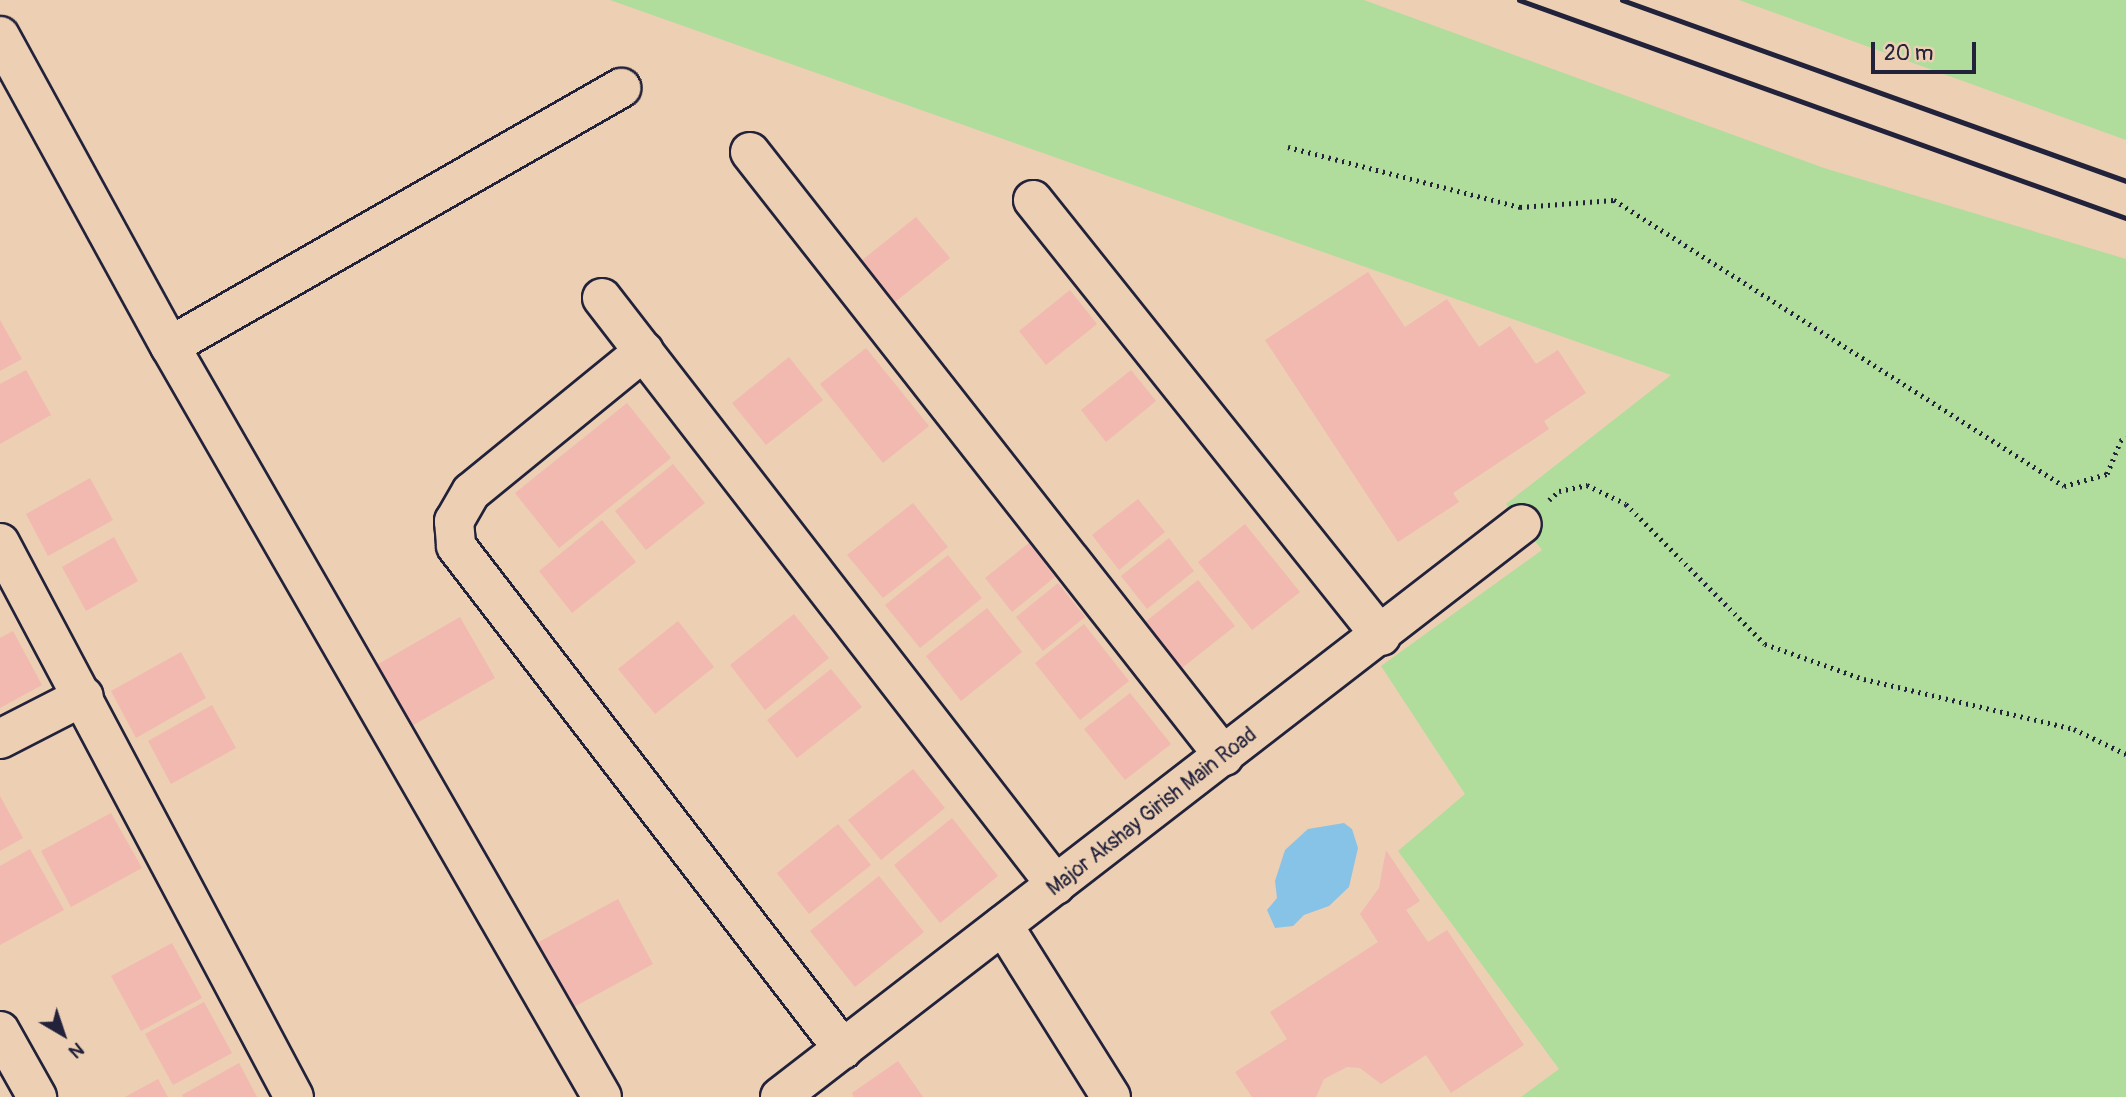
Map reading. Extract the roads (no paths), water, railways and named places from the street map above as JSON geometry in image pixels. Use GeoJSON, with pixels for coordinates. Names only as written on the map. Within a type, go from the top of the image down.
{"type":"FeatureCollection","features":[{"type":"Feature","properties":{"kind":"street"},"geometry":{"type":"LineString","coordinates":[[0,36],[170,346],[602,1097]]}},
{"type":"Feature","properties":{"kind":"street"},"geometry":{"type":"LineString","coordinates":[[170,346],[621,88]]}},
{"type":"Feature","properties":{"kind":"street"},"geometry":{"type":"LineString","coordinates":[[750,152],[1224,756]]}},
{"type":"Feature","properties":{"kind":"street"},"geometry":{"type":"LineString","coordinates":[[1033,200],[1381,636]]}},
{"type":"Feature","properties":{"kind":"street"},"geometry":{"type":"LineString","coordinates":[[602,298],[1056,885]]}},
{"type":"Feature","properties":{"kind":"street"},"geometry":{"type":"LineString","coordinates":[[644,351],[471,492],[454,521],[456,546],[843,1049]]}},
{"type":"Feature","properties":{"kind":"street","name":"Major Akshay Girish Main Road"},"geometry":{"type":"LineString","coordinates":[[780,1097],[1381,636],[1522,524]]}},
{"type":"Feature","properties":{"kind":"street"},"geometry":{"type":"LineString","coordinates":[[0,543],[84,696],[294,1097]]}},
{"type":"Feature","properties":{"kind":"street"},"geometry":{"type":"LineString","coordinates":[[0,739],[84,696]]}},
{"type":"Feature","properties":{"kind":"street"},"geometry":{"type":"LineString","coordinates":[[1003,925],[1111,1097]]}},
{"type":"Feature","properties":{"kind":"street"},"geometry":{"type":"LineString","coordinates":[[0,1031],[37,1097]]}},
{"type":"Feature","properties":{"kind":"water"},"geometry":{"type":"Polygon","coordinates":[[[1344,823],[1352,829],[1358,848],[1349,887],[1329,906],[1304,915],[1293,926],[1275,928],[1267,910],[1277,898],[1275,881],[1285,850],[1308,829],[1344,823]]]}},
{"type":"Feature","properties":{"kind":"railway"},"geometry":{"type":"LineString","coordinates":[[1519,0],[2126,218]]}},
{"type":"Feature","properties":{"kind":"railway"},"geometry":{"type":"LineString","coordinates":[[1622,0],[2126,181]]}}]}
